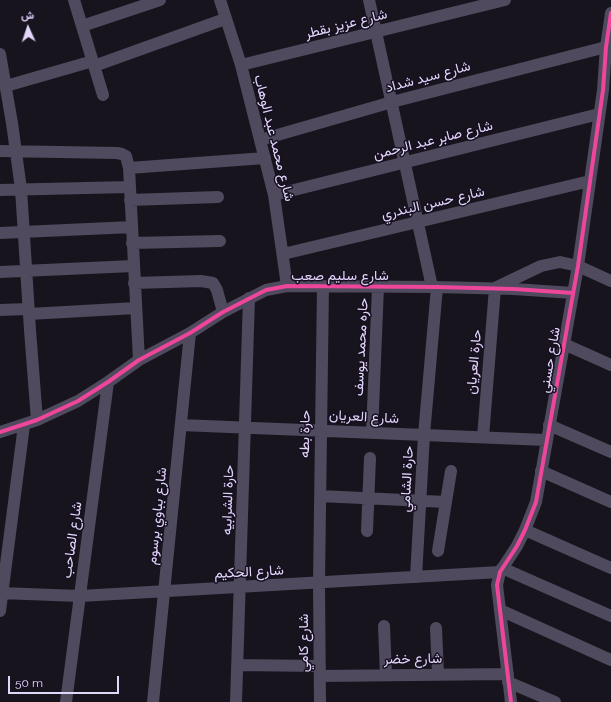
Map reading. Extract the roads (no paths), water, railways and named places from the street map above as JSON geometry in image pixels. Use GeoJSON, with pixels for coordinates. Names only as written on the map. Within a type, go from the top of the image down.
{"type":"FeatureCollection","features":[{"type":"Feature","properties":{"kind":"street"},"geometry":{"type":"LineString","coordinates":[[74,0],[103,95]]}},
{"type":"Feature","properties":{"kind":"street"},"geometry":{"type":"LineString","coordinates":[[82,26],[160,0]]}},
{"type":"Feature","properties":{"kind":"street","name":"شارع محمد عبد الوهاب"},"geometry":{"type":"LineString","coordinates":[[220,0],[241,65],[274,195],[287,286]]}},
{"type":"Feature","properties":{"kind":"street","name":"حارة الشامي"},"geometry":{"type":"LineString","coordinates":[[369,0],[418,222],[435,287],[424,435],[416,577]]}},
{"type":"Feature","properties":{"kind":"street","name":"شارع عزيز بقطر"},"geometry":{"type":"LineString","coordinates":[[241,65],[506,0]]}},
{"type":"Feature","properties":{"kind":"street","name":"شارع حسني"},"geometry":{"type":"LineString","coordinates":[[511,702],[497,585],[501,570],[517,546],[536,502],[578,266],[599,114],[606,89],[606,47],[611,13]]}},
{"type":"Feature","properties":{"kind":"street"},"geometry":{"type":"LineString","coordinates":[[6,86],[94,64],[225,19]]}},
{"type":"Feature","properties":{"kind":"street","name":"شارع سيد شداد"},"geometry":{"type":"LineString","coordinates":[[260,140],[392,102],[606,47]]}},
{"type":"Feature","properties":{"kind":"street"},"geometry":{"type":"LineString","coordinates":[[0,54],[6,86],[4,101],[16,151],[21,189],[37,420]]}},
{"type":"Feature","properties":{"kind":"street"},"geometry":{"type":"LineString","coordinates":[[606,89],[611,70]]}},
{"type":"Feature","properties":{"kind":"street","name":"شارع صابر عبد الرحمن"},"geometry":{"type":"LineString","coordinates":[[274,195],[599,114]]}},
{"type":"Feature","properties":{"kind":"street"},"geometry":{"type":"LineString","coordinates":[[0,151],[122,154],[126,156],[129,168],[139,360]]}},
{"type":"Feature","properties":{"kind":"street"},"geometry":{"type":"LineString","coordinates":[[129,168],[265,158]]}},
{"type":"Feature","properties":{"kind":"street","name":"شارع حسن البندري"},"geometry":{"type":"LineString","coordinates":[[282,254],[590,181]]}},
{"type":"Feature","properties":{"kind":"street"},"geometry":{"type":"LineString","coordinates":[[0,190],[130,187]]}},
{"type":"Feature","properties":{"kind":"street"},"geometry":{"type":"LineString","coordinates":[[130,200],[218,197]]}},
{"type":"Feature","properties":{"kind":"street"},"geometry":{"type":"LineString","coordinates":[[0,233],[132,226]]}},
{"type":"Feature","properties":{"kind":"street"},"geometry":{"type":"LineString","coordinates":[[132,243],[220,241]]}},
{"type":"Feature","properties":{"kind":"street","name":"شارع سليم صعب"},"geometry":{"type":"LineString","coordinates":[[495,288],[541,266],[560,262],[578,266],[611,281]]}},
{"type":"Feature","properties":{"kind":"street"},"geometry":{"type":"LineString","coordinates":[[0,272],[133,266]]}},
{"type":"Feature","properties":{"kind":"street"},"geometry":{"type":"LineString","coordinates":[[134,284],[201,281],[213,282],[218,290],[223,312]]}},
{"type":"Feature","properties":{"kind":"street","name":"شارع سليم صعب"},"geometry":{"type":"LineString","coordinates":[[0,432],[37,420],[78,401],[139,360],[190,333],[223,312],[266,290],[287,286],[435,287],[495,288],[573,293]]}},
{"type":"Feature","properties":{"kind":"street","name":"حارة بطه"},"geometry":{"type":"LineString","coordinates":[[319,583],[322,286]]}},
{"type":"Feature","properties":{"kind":"street","name":"حاره محمد يوسف"},"geometry":{"type":"LineString","coordinates":[[372,433],[378,287]]}},
{"type":"Feature","properties":{"kind":"street","name":"حارة العريان"},"geometry":{"type":"LineString","coordinates":[[483,437],[495,288]]}},
{"type":"Feature","properties":{"kind":"street","name":"حارة الشرابيه"},"geometry":{"type":"LineString","coordinates":[[236,702],[249,298]]}},
{"type":"Feature","properties":{"kind":"street"},"geometry":{"type":"LineString","coordinates":[[0,310],[29,311],[136,308]]}},
{"type":"Feature","properties":{"kind":"street","name":"شارع بباوي برسوم"},"geometry":{"type":"LineString","coordinates":[[153,702],[190,333]]}},
{"type":"Feature","properties":{"kind":"street"},"geometry":{"type":"LineString","coordinates":[[564,344],[611,365]]}},
{"type":"Feature","properties":{"kind":"street","name":"شارع الصاحب"},"geometry":{"type":"LineString","coordinates":[[66,702],[108,382]]}},
{"type":"Feature","properties":{"kind":"street"},"geometry":{"type":"LineString","coordinates":[[0,611],[1,593],[24,425]]}},
{"type":"Feature","properties":{"kind":"street","name":"شارع العريان"},"geometry":{"type":"LineString","coordinates":[[181,425],[546,440]]}},
{"type":"Feature","properties":{"kind":"street"},"geometry":{"type":"LineString","coordinates":[[549,425],[611,452]]}},
{"type":"Feature","properties":{"kind":"street"},"geometry":{"type":"LineString","coordinates":[[367,531],[370,458]]}},
{"type":"Feature","properties":{"kind":"street"},"geometry":{"type":"LineString","coordinates":[[438,551],[451,471]]}},
{"type":"Feature","properties":{"kind":"street"},"geometry":{"type":"LineString","coordinates":[[541,471],[611,502]]}},
{"type":"Feature","properties":{"kind":"street"},"geometry":{"type":"LineString","coordinates":[[320,496],[446,502]]}},
{"type":"Feature","properties":{"kind":"street"},"geometry":{"type":"LineString","coordinates":[[525,530],[611,568]]}},
{"type":"Feature","properties":{"kind":"street"},"geometry":{"type":"LineString","coordinates":[[501,570],[611,616]]}},
{"type":"Feature","properties":{"kind":"street","name":"شارع الحكيم"},"geometry":{"type":"LineString","coordinates":[[1,593],[80,596],[319,583],[501,570]]}},
{"type":"Feature","properties":{"kind":"street","name":"شارع كامي"},"geometry":{"type":"LineString","coordinates":[[319,583],[320,702]]}},
{"type":"Feature","properties":{"kind":"street"},"geometry":{"type":"LineString","coordinates":[[500,610],[611,660]]}},
{"type":"Feature","properties":{"kind":"street"},"geometry":{"type":"LineString","coordinates":[[384,626],[386,675]]}},
{"type":"Feature","properties":{"kind":"street"},"geometry":{"type":"LineString","coordinates":[[436,628],[438,674]]}},
{"type":"Feature","properties":{"kind":"street","name":"شارع خضر"},"geometry":{"type":"LineString","coordinates":[[237,665],[386,675],[438,674],[508,678]]}},
{"type":"Feature","properties":{"kind":"street"},"geometry":{"type":"LineString","coordinates":[[508,678],[555,702]]}}]}
